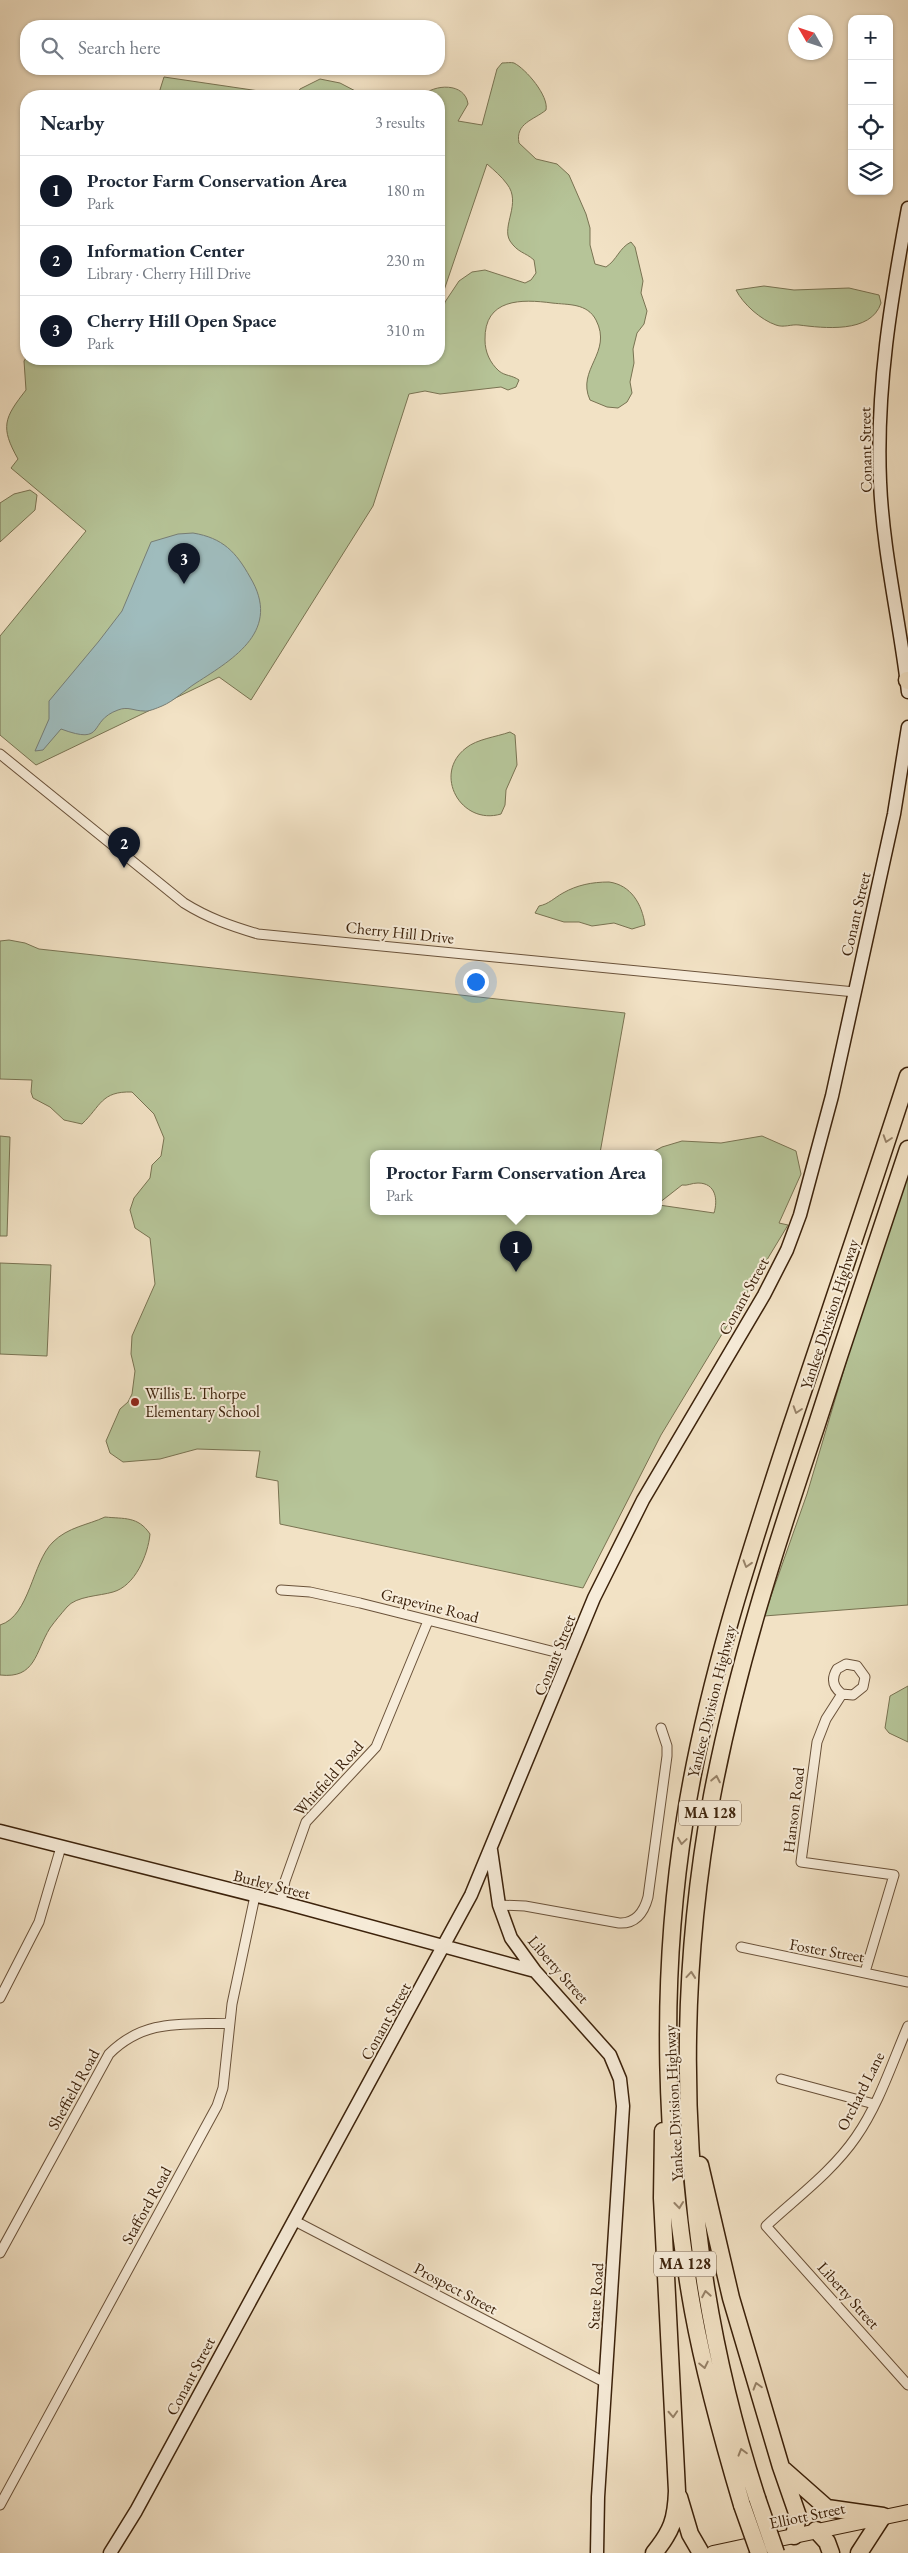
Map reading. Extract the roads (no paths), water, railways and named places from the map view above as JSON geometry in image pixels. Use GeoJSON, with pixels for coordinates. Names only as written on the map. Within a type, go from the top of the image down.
{"type":"FeatureCollection","features":[{"type":"Feature","properties":{"kind":"highway","name":"Yankee Division Highway"},"geometry":{"type":"LineString","coordinates":[[759,2553],[742,2505],[708,2384],[693,2313],[683,2246],[670,2104],[669,2016],[671,1938],[679,1858],[692,1778],[710,1701],[755,1538],[908,1076]]}},
{"type":"Feature","properties":{"kind":"highway","name":"Yankee Division Highway"},"geometry":{"type":"LineString","coordinates":[[776,2553],[757,2498],[726,2388],[702,2270],[688,2124],[689,1996],[706,1836],[720,1759],[738,1683],[771,1563],[908,1149]]}},
{"type":"Feature","properties":{"kind":"highway"},"geometry":{"type":"LineString","coordinates":[[689,1996],[696,2135],[701,2174],[731,2298],[781,2467],[798,2516],[794,2536]]}},
{"type":"Feature","properties":{"kind":"highway"},"geometry":{"type":"LineString","coordinates":[[654,2553],[671,2529],[676,2513],[677,2491],[662,2198],[662,2067],[669,2016]]}},
{"type":"Feature","properties":{"kind":"highway"},"geometry":{"type":"LineString","coordinates":[[781,2467],[827,2508],[883,2516],[859,2553]]}},
{"type":"Feature","properties":{"kind":"highway"},"geometry":{"type":"LineString","coordinates":[[677,2491],[690,2534],[701,2553]]}},
{"type":"Feature","properties":{"kind":"highway"},"geometry":{"type":"LineString","coordinates":[[816,2530],[827,2542],[831,2553]]}},
{"type":"Feature","properties":{"kind":"main road","name":"Conant Street"},"geometry":{"type":"LineString","coordinates":[[908,208],[886,328],[880,409],[883,513],[904,634],[908,685]]}},
{"type":"Feature","properties":{"kind":"main road","name":"Conant Street"},"geometry":{"type":"LineString","coordinates":[[110,2553],[140,2504],[471,1895],[616,1550],[764,1295],[787,1250],[800,1215],[819,1150],[894,814],[908,727]]}},
{"type":"Feature","properties":{"kind":"main road","name":"Burley Street"},"geometry":{"type":"LineString","coordinates":[[0,1831],[281,1902],[535,1971]]}},
{"type":"Feature","properties":{"kind":"main road","name":"Liberty Street"},"geometry":{"type":"LineString","coordinates":[[491,1850],[498,1905],[511,1938],[535,1971],[603,2045]]}},
{"type":"Feature","properties":{"kind":"main road","name":"State Road"},"geometry":{"type":"LineString","coordinates":[[597,2553],[623,2106],[617,2068],[603,2045]]}},
{"type":"Feature","properties":{"kind":"main road","name":"Elliott Street"},"geometry":{"type":"LineString","coordinates":[[713,2553],[908,2512]]}},
{"type":"Feature","properties":{"kind":"street","name":"Cherry Hill Drive"},"geometry":{"type":"LineString","coordinates":[[0,754],[177,898],[203,915],[232,927],[258,934],[854,992]]}},
{"type":"Feature","properties":{"kind":"street","name":"Grapevine Road"},"geometry":{"type":"LineString","coordinates":[[281,1590],[310,1592],[571,1656]]}},
{"type":"Feature","properties":{"kind":"street","name":"Whitfield Road"},"geometry":{"type":"LineString","coordinates":[[281,1902],[285,1881],[306,1822],[376,1747],[428,1621]]}},
{"type":"Feature","properties":{"kind":"street","name":"Hanson Road"},"geometry":{"type":"LineString","coordinates":[[842,1694],[826,1719],[817,1742],[801,1862],[894,1875],[865,1972]]}},
{"type":"Feature","properties":{"kind":"street","name":"Yankee Division Highway"},"geometry":{"type":"LineString","coordinates":[[498,1905],[525,1906],[619,1924],[626,1924],[642,1913],[648,1897],[667,1756],[667,1746],[661,1728]]}},
{"type":"Feature","properties":{"kind":"street"},"geometry":{"type":"LineString","coordinates":[[0,1998],[40,1922],[61,1847]]}},
{"type":"Feature","properties":{"kind":"street","name":"Stafford Road"},"geometry":{"type":"LineString","coordinates":[[0,2505],[217,2106],[223,2088],[230,2024],[254,1896]]}},
{"type":"Feature","properties":{"kind":"street","name":"Foster Street"},"geometry":{"type":"LineString","coordinates":[[741,1947],[908,1982]]}},
{"type":"Feature","properties":{"kind":"street","name":"Sheffield Road"},"geometry":{"type":"LineString","coordinates":[[0,2252],[109,2054],[119,2044],[134,2034],[158,2025],[230,2024]]}},
{"type":"Feature","properties":{"kind":"street","name":"Orchard Lane"},"geometry":{"type":"LineString","coordinates":[[766,2226],[841,2156],[865,2123],[908,2026]]}},
{"type":"Feature","properties":{"kind":"street"},"geometry":{"type":"LineString","coordinates":[[781,2080],[874,2104]]}},
{"type":"Feature","properties":{"kind":"street","name":"Prospect Street"},"geometry":{"type":"LineString","coordinates":[[293,2220],[606,2383]]}},
{"type":"Feature","properties":{"kind":"street","name":"Liberty Street"},"geometry":{"type":"LineString","coordinates":[[766,2226],[908,2385]]}},
{"type":"Feature","properties":{"kind":"water"},"geometry":{"type":"Polygon","coordinates":[[[193,533],[213,538],[228,548],[234,553],[250,577],[258,596],[261,612],[257,627],[250,640],[225,663],[166,704],[148,711],[118,710],[102,720],[95,730],[85,735],[61,729],[43,750],[35,751],[49,719],[49,701],[122,611],[151,542],[178,534],[193,533]]]}},
{"type":"Feature","properties":{"kind":"place","name":"Cherry Hill Open Space"},"geometry":{"type":"Point","coordinates":[184,584]}},
{"type":"Feature","properties":{"kind":"place","name":"Information Center"},"geometry":{"type":"Point","coordinates":[124,868]}},
{"type":"Feature","properties":{"kind":"place","name":"Proctor Farm Conservation Area"},"geometry":{"type":"Point","coordinates":[516,1272]}},
{"type":"Feature","properties":{"kind":"place","name":"Willis E. Thorpe Elementary School"},"geometry":{"type":"Point","coordinates":[135,1402]}}]}
